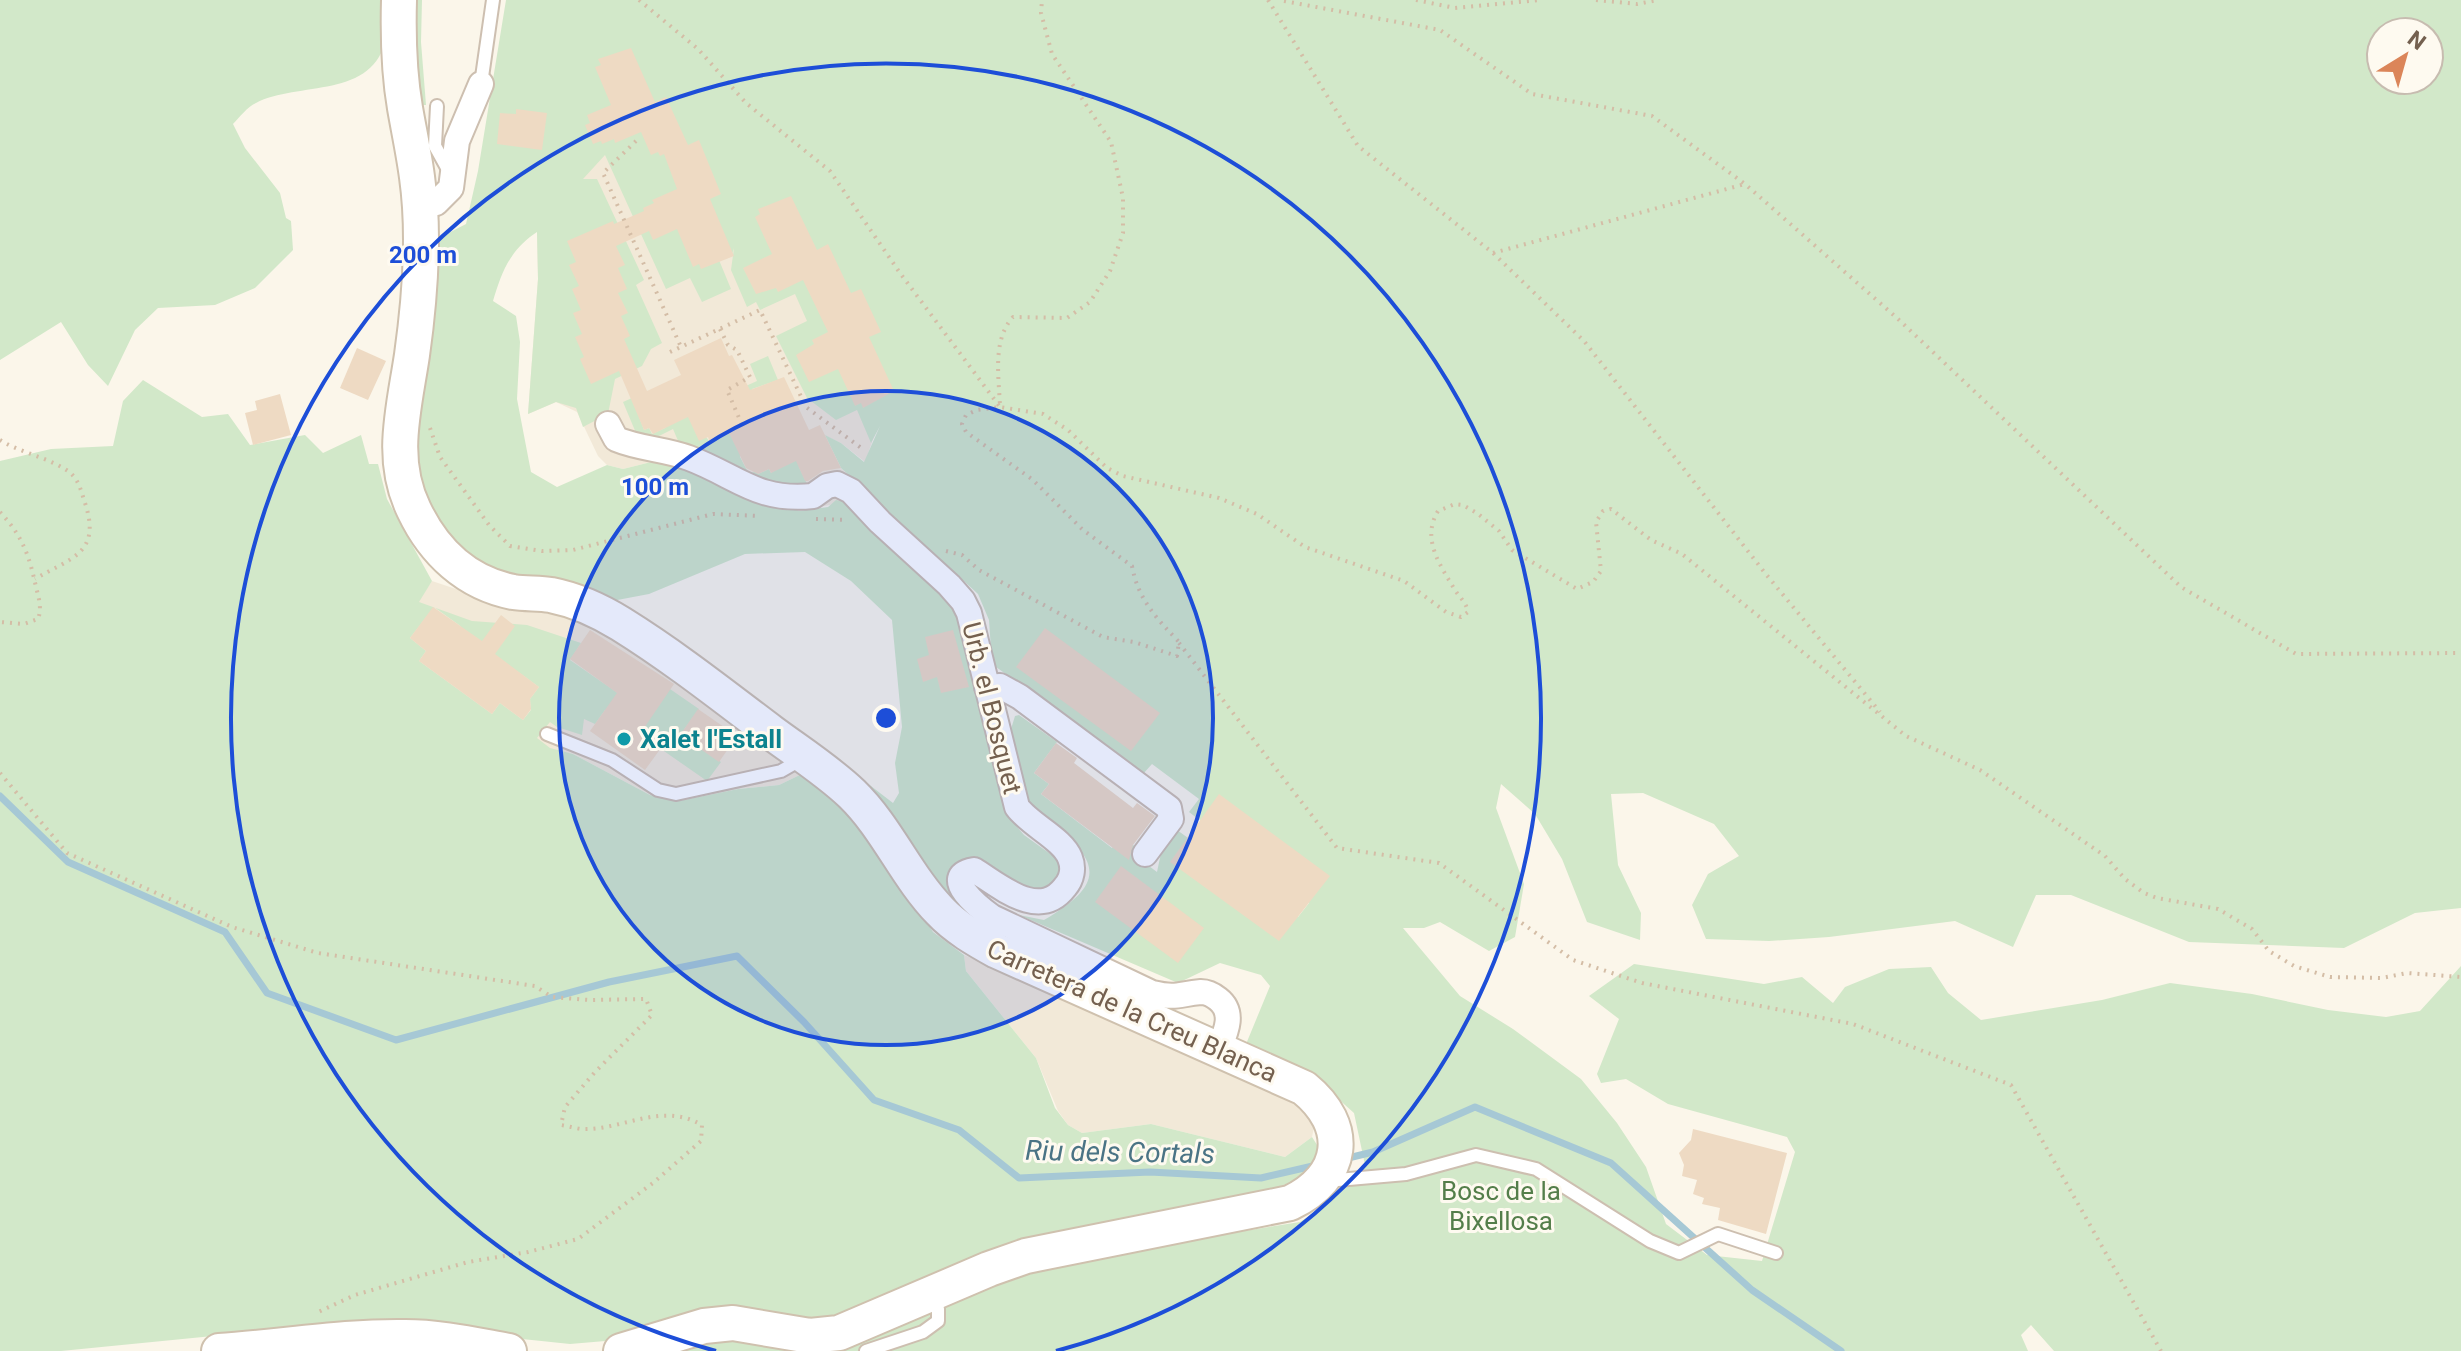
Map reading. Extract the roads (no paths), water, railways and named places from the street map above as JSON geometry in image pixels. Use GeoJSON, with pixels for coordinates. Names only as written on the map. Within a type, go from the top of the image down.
{"type":"FeatureCollection","features":[{"type":"Feature","properties":{"kind":"main road","name":"Carretera de la Creu Blanca"},"geometry":{"type":"LineString","coordinates":[[399,0],[398,34],[404,104],[418,179],[420,249],[416,316],[398,445],[400,471],[412,508],[429,539],[453,564],[482,582],[513,592],[551,595],[585,604],[620,623],[698,676],[853,795],[934,904],[967,934],[997,951],[1304,1088],[1320,1101],[1337,1135],[1335,1152],[1323,1181]]}},
{"type":"Feature","properties":{"kind":"main road"},"geometry":{"type":"LineString","coordinates":[[621,1351],[704,1326],[733,1323],[826,1336],[851,1329],[989,1269],[1056,1248],[1290,1203],[1308,1195],[1323,1181]]}},
{"type":"Feature","properties":{"kind":"main road"},"geometry":{"type":"LineString","coordinates":[[219,1351],[340,1339],[403,1337],[437,1338],[509,1351]]}},
{"type":"Feature","properties":{"kind":"street"},"geometry":{"type":"LineString","coordinates":[[419,207],[436,203],[451,188],[457,141],[481,84]]}},
{"type":"Feature","properties":{"kind":"street","name":"Urb. el Bosquet"},"geometry":{"type":"LineString","coordinates":[[608,424],[616,439],[636,447],[687,457],[760,493],[813,496],[827,486],[837,484],[851,491],[949,585],[969,613],[1017,807],[1025,818],[1063,847],[1073,869],[1065,888],[1046,903],[1033,903],[974,870],[967,871],[962,877],[961,886],[966,896],[992,917],[1152,993],[1179,997],[1209,993],[1223,1004],[1228,1016],[1228,1029],[1218,1051]]}},
{"type":"Feature","properties":{"kind":"street"},"geometry":{"type":"LineString","coordinates":[[987,687],[1000,686],[1020,697],[1169,808],[1171,819],[1145,854]]}},
{"type":"Feature","properties":{"kind":"lane"},"geometry":{"type":"LineString","coordinates":[[481,84],[493,0]]}},
{"type":"Feature","properties":{"kind":"lane"},"geometry":{"type":"LineString","coordinates":[[437,106],[435,146],[452,176]]}},
{"type":"Feature","properties":{"kind":"lane"},"geometry":{"type":"LineString","coordinates":[[547,734],[612,760],[658,790],[676,794],[781,771],[805,758]]}},
{"type":"Feature","properties":{"kind":"lane"},"geometry":{"type":"LineString","coordinates":[[1323,1181],[1406,1174],[1476,1155],[1536,1169],[1650,1241],[1679,1253],[1718,1234],[1776,1253]]}},
{"type":"Feature","properties":{"kind":"lane"},"geometry":{"type":"LineString","coordinates":[[866,1351],[923,1332],[938,1321],[938,1309],[932,1295]]}},
{"type":"Feature","properties":{"kind":"waterway","name":"Riu dels Cortals"},"geometry":{"type":"LineString","coordinates":[[0,796],[68,862],[225,932],[267,993],[396,1040],[609,982],[737,956],[804,1022],[874,1100],[959,1130],[1019,1178],[1150,1172],[1261,1178],[1317,1165]]}},
{"type":"Feature","properties":{"kind":"waterway","name":"Riu dels Cortals"},"geometry":{"type":"LineString","coordinates":[[1344,1159],[1373,1152],[1475,1107],[1611,1163],[1752,1290],[1841,1351]]}},
{"type":"Feature","properties":{"kind":"place","name":"Xalet l'Estall"},"geometry":{"type":"Point","coordinates":[624,739]}},
{"type":"Feature","properties":{"kind":"park label","name":"Bosc de la Bixellosa"},"geometry":{"type":"Point","coordinates":[1501,1206]}}]}
